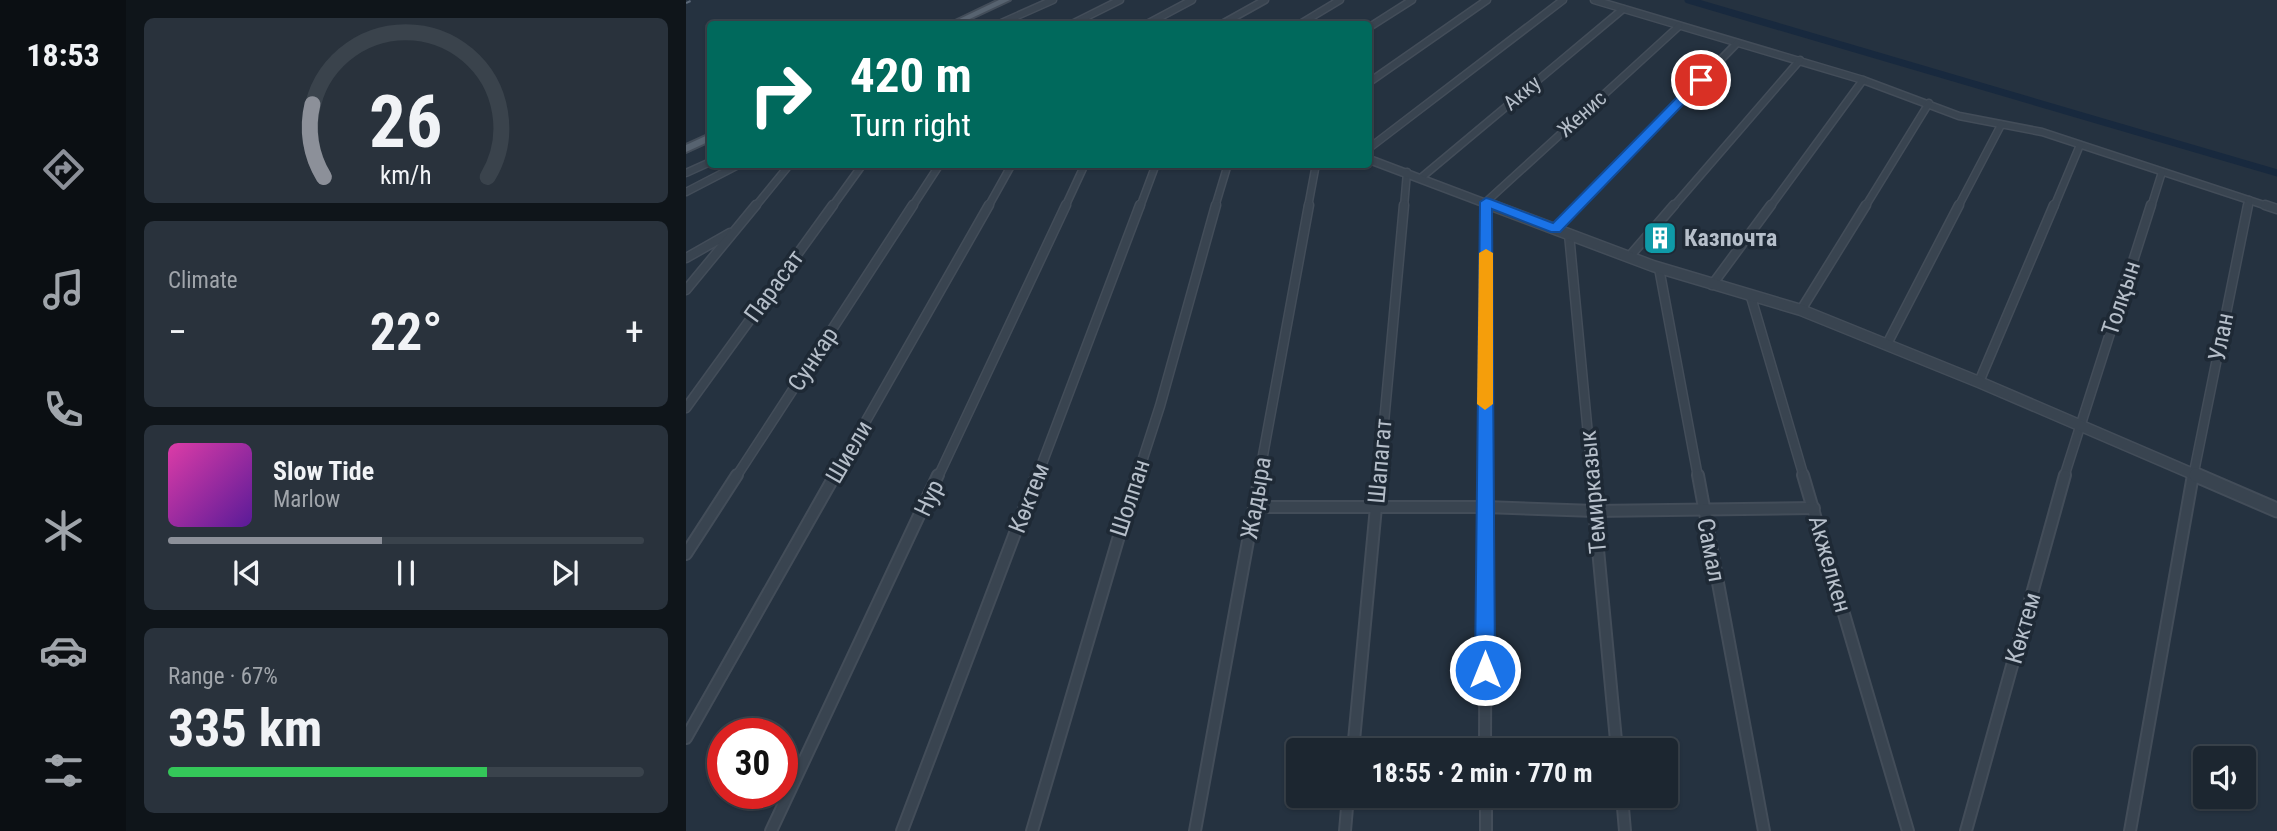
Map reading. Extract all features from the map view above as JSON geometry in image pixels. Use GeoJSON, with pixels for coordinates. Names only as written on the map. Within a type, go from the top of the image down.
{"type":"FeatureCollection","features":[{"type":"Feature","properties":{"kind":"main road"},"geometry":{"type":"LineString","coordinates":[[960,21],[1006,0]]}},
{"type":"Feature","properties":{"kind":"main road"},"geometry":{"type":"LineString","coordinates":[[686,149],[707,138]]}},
{"type":"Feature","properties":{"kind":"street"},"geometry":{"type":"LineString","coordinates":[[1007,21],[1053,0]]}},
{"type":"Feature","properties":{"kind":"street"},"geometry":{"type":"LineString","coordinates":[[1078,21],[1120,0]]}},
{"type":"Feature","properties":{"kind":"street"},"geometry":{"type":"LineString","coordinates":[[1153,21],[1192,0]]}},
{"type":"Feature","properties":{"kind":"street"},"geometry":{"type":"LineString","coordinates":[[1227,21],[1265,0]]}},
{"type":"Feature","properties":{"kind":"street"},"geometry":{"type":"LineString","coordinates":[[1305,21],[1340,0]]}},
{"type":"Feature","properties":{"kind":"street"},"geometry":{"type":"LineString","coordinates":[[1372,25],[1412,0]]}},
{"type":"Feature","properties":{"kind":"street"},"geometry":{"type":"LineString","coordinates":[[1372,80],[1486,0]]}},
{"type":"Feature","properties":{"kind":"street"},"geometry":{"type":"LineString","coordinates":[[1372,146],[1563,0]]}},
{"type":"Feature","properties":{"kind":"street"},"geometry":{"type":"LineString","coordinates":[[1594,0],[1863,80],[1959,116],[2032,129],[2277,209]]}},
{"type":"Feature","properties":{"kind":"street","name":"Акку"},"geometry":{"type":"LineString","coordinates":[[1422,177],[1623,9]]}},
{"type":"Feature","properties":{"kind":"street","name":"Женис"},"geometry":{"type":"LineString","coordinates":[[1486,202],[1679,26]]}},
{"type":"Feature","properties":{"kind":"street"},"geometry":{"type":"LineString","coordinates":[[1556,229],[1738,43]]}},
{"type":"Feature","properties":{"kind":"street"},"geometry":{"type":"LineString","coordinates":[[1629,257],[1800,60]]}},
{"type":"Feature","properties":{"kind":"street"},"geometry":{"type":"LineString","coordinates":[[1712,285],[1863,80]]}},
{"type":"Feature","properties":{"kind":"street"},"geometry":{"type":"LineString","coordinates":[[1801,310],[1929,103]]}},
{"type":"Feature","properties":{"kind":"street"},"geometry":{"type":"LineString","coordinates":[[1887,344],[2001,125]]}},
{"type":"Feature","properties":{"kind":"street"},"geometry":{"type":"LineString","coordinates":[[1979,382],[2080,145]]}},
{"type":"Feature","properties":{"kind":"street"},"geometry":{"type":"LineString","coordinates":[[1372,160],[1659,268],[1801,310],[1979,382],[2277,510]]}},
{"type":"Feature","properties":{"kind":"street"},"geometry":{"type":"LineString","coordinates":[[686,173],[707,163]]}},
{"type":"Feature","properties":{"kind":"street"},"geometry":{"type":"LineString","coordinates":[[686,192],[732,168]]}},
{"type":"Feature","properties":{"kind":"street"},"geometry":{"type":"LineString","coordinates":[[686,290],[787,168]]}},
{"type":"Feature","properties":{"kind":"street","name":"Парасат"},"geometry":{"type":"LineString","coordinates":[[686,408],[860,168]]}},
{"type":"Feature","properties":{"kind":"street","name":"Сункар"},"geometry":{"type":"LineString","coordinates":[[686,554],[937,168]]}},
{"type":"Feature","properties":{"kind":"street","name":"Шиели"},"geometry":{"type":"LineString","coordinates":[[686,738],[1010,168]]}},
{"type":"Feature","properties":{"kind":"street","name":"Нур"},"geometry":{"type":"LineString","coordinates":[[771,831],[1083,168]]}},
{"type":"Feature","properties":{"kind":"street","name":"Көктем"},"geometry":{"type":"LineString","coordinates":[[902,831],[1154,168]]}},
{"type":"Feature","properties":{"kind":"street","name":"Шолпан"},"geometry":{"type":"LineString","coordinates":[[1032,831],[1116,541],[1160,406],[1187,302],[1227,168]]}},
{"type":"Feature","properties":{"kind":"street","name":"Жадыра"},"geometry":{"type":"LineString","coordinates":[[1195,831],[1315,168]]}},
{"type":"Feature","properties":{"kind":"street","name":"Шапагат"},"geometry":{"type":"LineString","coordinates":[[1354,738],[1407,172]]}},
{"type":"Feature","properties":{"kind":"street","name":"Толқын"},"geometry":{"type":"LineString","coordinates":[[2079,425],[2162,172]]}},
{"type":"Feature","properties":{"kind":"street","name":"Улан"},"geometry":{"type":"LineString","coordinates":[[2130,831],[2193,475],[2249,200]]}},
{"type":"Feature","properties":{"kind":"street"},"geometry":{"type":"LineString","coordinates":[[1485,738],[1486,202]]}},
{"type":"Feature","properties":{"kind":"street"},"geometry":{"type":"LineString","coordinates":[[686,258],[735,231]]}},
{"type":"Feature","properties":{"kind":"street","name":"Темирказык"},"geometry":{"type":"LineString","coordinates":[[1569,234],[1616,738]]}},
{"type":"Feature","properties":{"kind":"street","name":"Самал"},"geometry":{"type":"LineString","coordinates":[[1659,268],[1764,831]]}},
{"type":"Feature","properties":{"kind":"street","name":"Акжелкен"},"geometry":{"type":"LineString","coordinates":[[1751,297],[1909,831]]}},
{"type":"Feature","properties":{"kind":"street","name":"Көктем"},"geometry":{"type":"LineString","coordinates":[[1966,831],[2079,425]]}},
{"type":"Feature","properties":{"kind":"street"},"geometry":{"type":"LineString","coordinates":[[1254,506],[1485,507],[1595,511],[1814,508]]}},
{"type":"Feature","properties":{"kind":"street"},"geometry":{"type":"LineString","coordinates":[[1345,831],[1347,808]]}},
{"type":"Feature","properties":{"kind":"street"},"geometry":{"type":"LineString","coordinates":[[1486,808],[1486,831]]}},
{"type":"Feature","properties":{"kind":"street"},"geometry":{"type":"LineString","coordinates":[[1623,808],[1625,831]]}},
{"type":"Feature","properties":{"kind":"building"},"geometry":{"type":"Polygon","coordinates":[[[1659,227],[1671,232],[1665,239],[1654,234],[1659,227]]]}},
{"type":"Feature","properties":{"kind":"waterway"},"geometry":{"type":"LineString","coordinates":[[1688,0],[2277,173]]}},
{"type":"Feature","properties":{"kind":"railway"},"geometry":{"type":"LineString","coordinates":[[686,3],[693,0]]}},
{"type":"Feature","properties":{"kind":"slow traffic"},"geometry":{"type":"LineString","coordinates":[[1485,404],[1486,253]]}},
{"type":"Feature","properties":{"kind":"place","name":"Казпочта"},"geometry":{"type":"Point","coordinates":[1660,238]}},
{"type":"Feature","properties":{"kind":"route"},"geometry":{"type":"LineString","coordinates":[[1485,670],[1486,202],[1556,229],[1701,80]]}}]}
